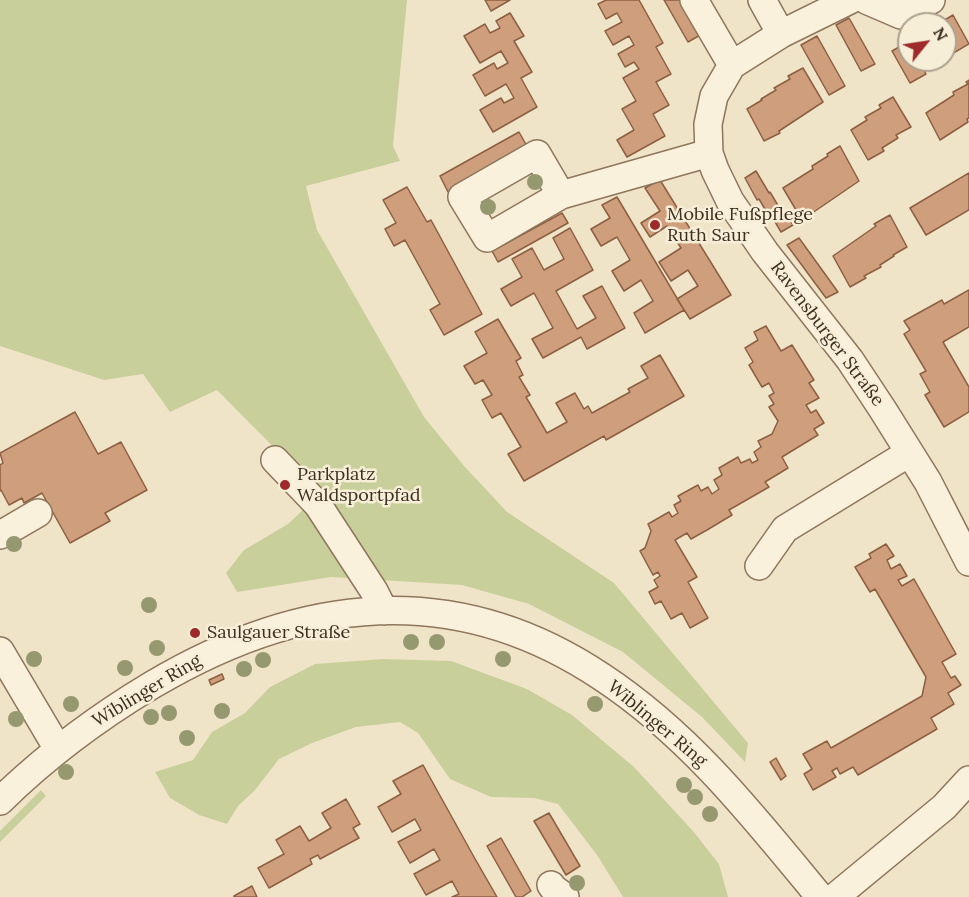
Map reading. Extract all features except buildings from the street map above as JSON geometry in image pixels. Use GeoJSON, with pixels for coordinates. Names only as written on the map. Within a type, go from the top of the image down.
{"type":"FeatureCollection","features":[{"type":"Feature","properties":{"kind":"street"},"geometry":{"type":"LineString","coordinates":[[694,0],[732,65]]}},
{"type":"Feature","properties":{"kind":"street"},"geometry":{"type":"LineString","coordinates":[[762,0],[782,34]]}},
{"type":"Feature","properties":{"kind":"street","name":"Ravensburger Straße"},"geometry":{"type":"LineString","coordinates":[[849,0],[782,34],[732,65],[714,96],[708,124],[710,153],[715,170],[730,201],[765,252],[850,360],[928,482],[968,557]]}},
{"type":"Feature","properties":{"kind":"street"},"geometry":{"type":"LineString","coordinates":[[866,0],[901,15],[931,0]]}},
{"type":"Feature","properties":{"kind":"street"},"geometry":{"type":"LineString","coordinates":[[561,195],[710,153]]}},
{"type":"Feature","properties":{"kind":"street"},"geometry":{"type":"LineString","coordinates":[[759,566],[785,529],[909,453]]}},
{"type":"Feature","properties":{"kind":"street"},"geometry":{"type":"LineString","coordinates":[[275,460],[318,505],[374,591],[384,611]]}},
{"type":"Feature","properties":{"kind":"street"},"geometry":{"type":"LineString","coordinates":[[0,535],[38,513]]}},
{"type":"Feature","properties":{"kind":"street","name":"Wiblinger Ring"},"geometry":{"type":"LineString","coordinates":[[0,801],[58,749],[109,711],[183,667],[236,643],[277,627],[319,617],[384,611],[446,615],[504,629],[543,644],[602,677],[656,718],[711,770],[750,812],[820,897]]}},
{"type":"Feature","properties":{"kind":"street"},"geometry":{"type":"LineString","coordinates":[[0,651],[58,749]]}},
{"type":"Feature","properties":{"kind":"street"},"geometry":{"type":"LineString","coordinates":[[835,897],[944,807],[969,780]]}},
{"type":"Feature","properties":{"kind":"green space"},"geometry":{"type":"Polygon","coordinates":[[[0,0],[407,0],[393,146],[400,161],[306,186],[317,230],[424,417],[465,467],[507,512],[614,583],[748,743],[745,762],[702,717],[623,652],[529,604],[462,585],[331,577],[237,592],[226,573],[244,550],[288,524],[320,494],[217,390],[170,412],[143,374],[104,380],[0,346],[0,0]]]}},
{"type":"Feature","properties":{"kind":"green space"},"geometry":{"type":"Polygon","coordinates":[[[383,659],[451,661],[527,689],[572,715],[634,767],[693,831],[719,864],[728,897],[623,897],[597,855],[558,804],[534,798],[491,797],[450,779],[418,733],[400,722],[356,727],[312,743],[279,759],[255,790],[238,806],[227,824],[199,815],[170,798],[155,772],[193,760],[212,732],[245,713],[270,687],[315,664],[383,659]]]}},
{"type":"Feature","properties":{"kind":"green space"},"geometry":{"type":"Polygon","coordinates":[[[41,790],[46,796],[0,842],[0,831],[41,790]]]}},
{"type":"Feature","properties":{"kind":"place","name":"Mobile Fußpflege Ruth Saur"},"geometry":{"type":"Point","coordinates":[655,225]}},
{"type":"Feature","properties":{"kind":"place","name":"Parkplatz Waldsportpfad"},"geometry":{"type":"Point","coordinates":[285,485]}},
{"type":"Feature","properties":{"kind":"place","name":"Saulgauer Straße"},"geometry":{"type":"Point","coordinates":[195,633]}}]}
